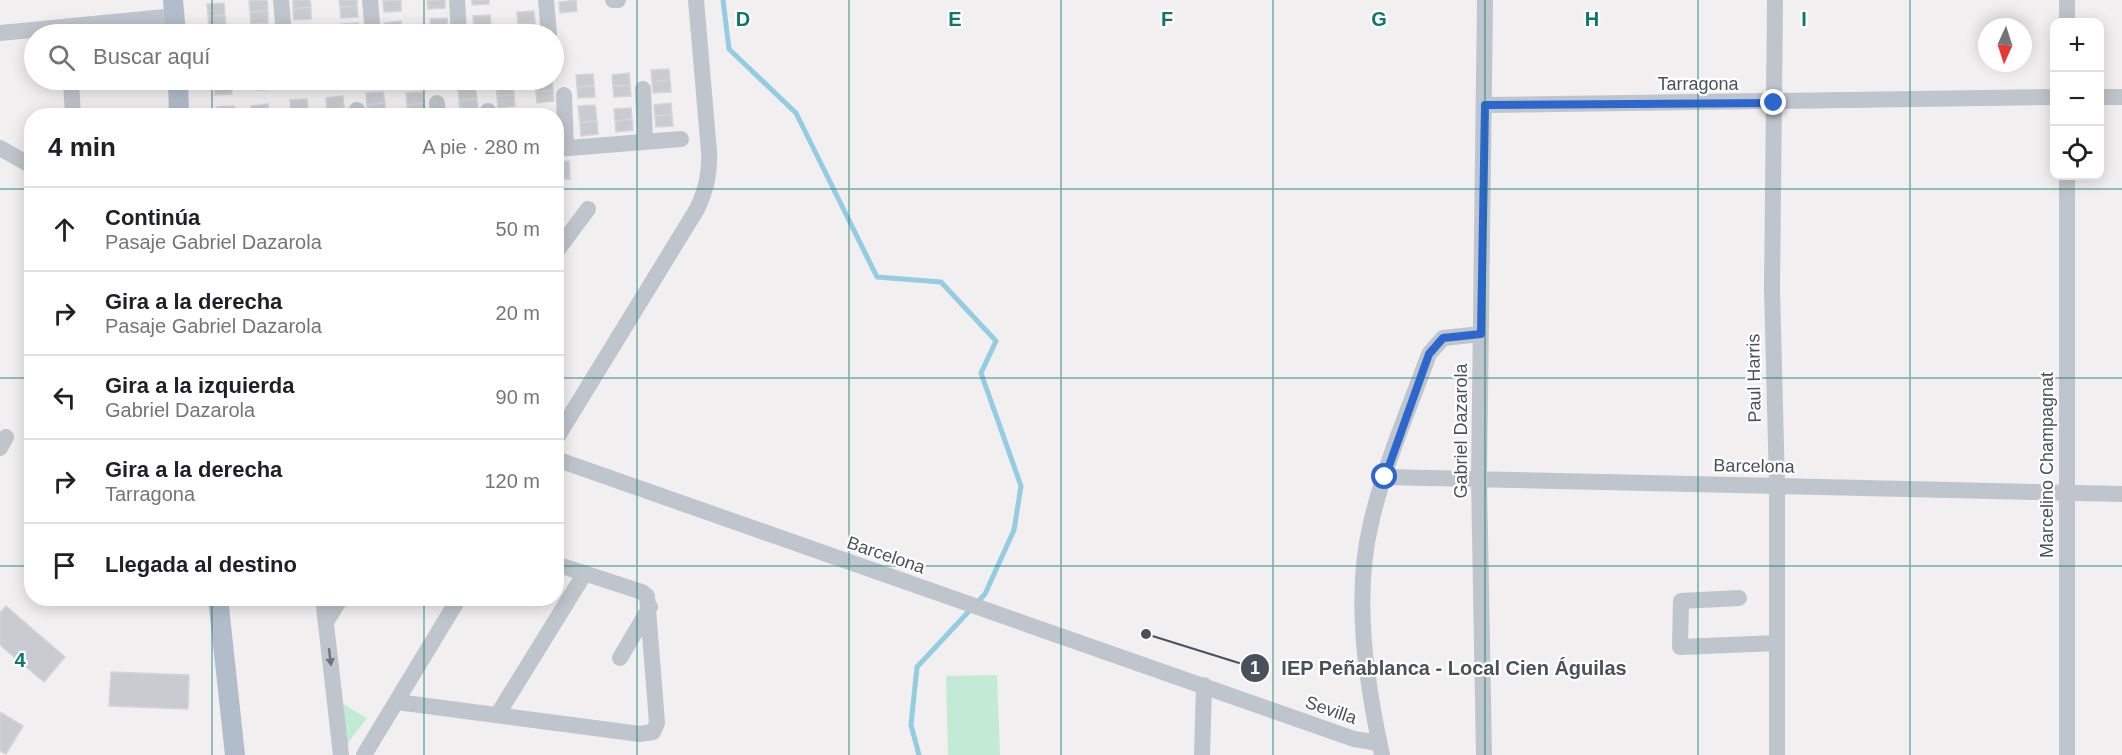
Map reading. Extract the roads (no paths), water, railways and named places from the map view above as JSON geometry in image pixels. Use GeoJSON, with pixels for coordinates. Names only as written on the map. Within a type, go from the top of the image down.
{"type":"FeatureCollection","features":[{"type":"Feature","properties":{"kind":"main road"},"geometry":{"type":"LineString","coordinates":[[178,90],[179,108]]}},
{"type":"Feature","properties":{"kind":"main road"},"geometry":{"type":"LineString","coordinates":[[219,606],[235,755]]}},
{"type":"Feature","properties":{"kind":"street"},"geometry":{"type":"LineString","coordinates":[[281,0],[283,24]]}},
{"type":"Feature","properties":{"kind":"street"},"geometry":{"type":"LineString","coordinates":[[370,0],[372,24]]}},
{"type":"Feature","properties":{"kind":"street"},"geometry":{"type":"LineString","coordinates":[[457,0],[458,24]]}},
{"type":"Feature","properties":{"kind":"street"},"geometry":{"type":"LineString","coordinates":[[546,0],[548,24]]}},
{"type":"Feature","properties":{"kind":"street"},"geometry":{"type":"LineString","coordinates":[[613,0],[618,0]]}},
{"type":"Feature","properties":{"kind":"street"},"geometry":{"type":"LineString","coordinates":[[564,423],[692,218],[705,192],[710,172],[696,0]]}},
{"type":"Feature","properties":{"kind":"street","name":"Gabriel Dazarola"},"geometry":{"type":"LineString","coordinates":[[1484,755],[1479,478],[1485,0]]}},
{"type":"Feature","properties":{"kind":"street","name":"Paul Harris"},"geometry":{"type":"LineString","coordinates":[[1775,0],[1772,288],[1777,486],[1777,755]]}},
{"type":"Feature","properties":{"kind":"street"},"geometry":{"type":"LineString","coordinates":[[2067,0],[2067,18]]}},
{"type":"Feature","properties":{"kind":"street"},"geometry":{"type":"LineString","coordinates":[[118,24],[175,17]]}},
{"type":"Feature","properties":{"kind":"street"},"geometry":{"type":"LineString","coordinates":[[0,33],[24,32]]}},
{"type":"Feature","properties":{"kind":"street"},"geometry":{"type":"LineString","coordinates":[[643,89],[645,141]]}},
{"type":"Feature","properties":{"kind":"street"},"geometry":{"type":"LineString","coordinates":[[72,90],[73,108]]}},
{"type":"Feature","properties":{"kind":"street"},"geometry":{"type":"LineString","coordinates":[[563,108],[564,95]]}},
{"type":"Feature","properties":{"kind":"street","name":"Tarragona"},"geometry":{"type":"LineString","coordinates":[[1485,105],[1774,103],[2050,97]]}},
{"type":"Feature","properties":{"kind":"street"},"geometry":{"type":"LineString","coordinates":[[2104,97],[2122,97]]}},
{"type":"Feature","properties":{"kind":"street"},"geometry":{"type":"LineString","coordinates":[[564,148],[681,139]]}},
{"type":"Feature","properties":{"kind":"street"},"geometry":{"type":"LineString","coordinates":[[0,148],[24,162]]}},
{"type":"Feature","properties":{"kind":"street","name":"Marcelino Champagnat"},"geometry":{"type":"LineString","coordinates":[[2067,180],[2067,755]]}},
{"type":"Feature","properties":{"kind":"street"},"geometry":{"type":"LineString","coordinates":[[564,234],[574,232],[588,209]]}},
{"type":"Feature","properties":{"kind":"street"},"geometry":{"type":"LineString","coordinates":[[1380,749],[1368,681],[1364,625],[1364,563],[1371,523],[1429,354],[1443,338],[1481,334]]}},
{"type":"Feature","properties":{"kind":"street","name":"Barcelona"},"geometry":{"type":"LineString","coordinates":[[564,462],[996,615],[1204,685]]}},
{"type":"Feature","properties":{"kind":"street","name":"Barcelona"},"geometry":{"type":"LineString","coordinates":[[1385,477],[2122,494]]}},
{"type":"Feature","properties":{"kind":"street"},"geometry":{"type":"LineString","coordinates":[[396,702],[640,734],[653,732],[657,723],[650,607],[647,596],[642,592],[564,566]]}},
{"type":"Feature","properties":{"kind":"street"},"geometry":{"type":"LineString","coordinates":[[498,714],[585,573]]}},
{"type":"Feature","properties":{"kind":"street"},"geometry":{"type":"LineString","coordinates":[[1739,598],[1681,601],[1680,646],[1777,643]]}},
{"type":"Feature","properties":{"kind":"street"},"geometry":{"type":"LineString","coordinates":[[324,606],[342,755]]}},
{"type":"Feature","properties":{"kind":"street"},"geometry":{"type":"LineString","coordinates":[[326,622],[336,606]]}},
{"type":"Feature","properties":{"kind":"street"},"geometry":{"type":"LineString","coordinates":[[364,755],[454,606]]}},
{"type":"Feature","properties":{"kind":"street"},"geometry":{"type":"LineString","coordinates":[[620,658],[650,607]]}},
{"type":"Feature","properties":{"kind":"street"},"geometry":{"type":"LineString","coordinates":[[1202,755],[1204,685]]}},
{"type":"Feature","properties":{"kind":"street","name":"Sevilla"},"geometry":{"type":"LineString","coordinates":[[1204,685],[1380,749]]}},
{"type":"Feature","properties":{"kind":"waterway"},"geometry":{"type":"LineString","coordinates":[[723,0],[729,49],[796,113],[877,277],[941,282],[996,341],[981,373],[1021,486],[1014,530],[985,594],[917,667],[911,725],[919,755]]}},
{"type":"Feature","properties":{"kind":"place","name":"IEP Peñablanca - Local Cien Águilas"},"geometry":{"type":"Point","coordinates":[1146,634]}}]}
